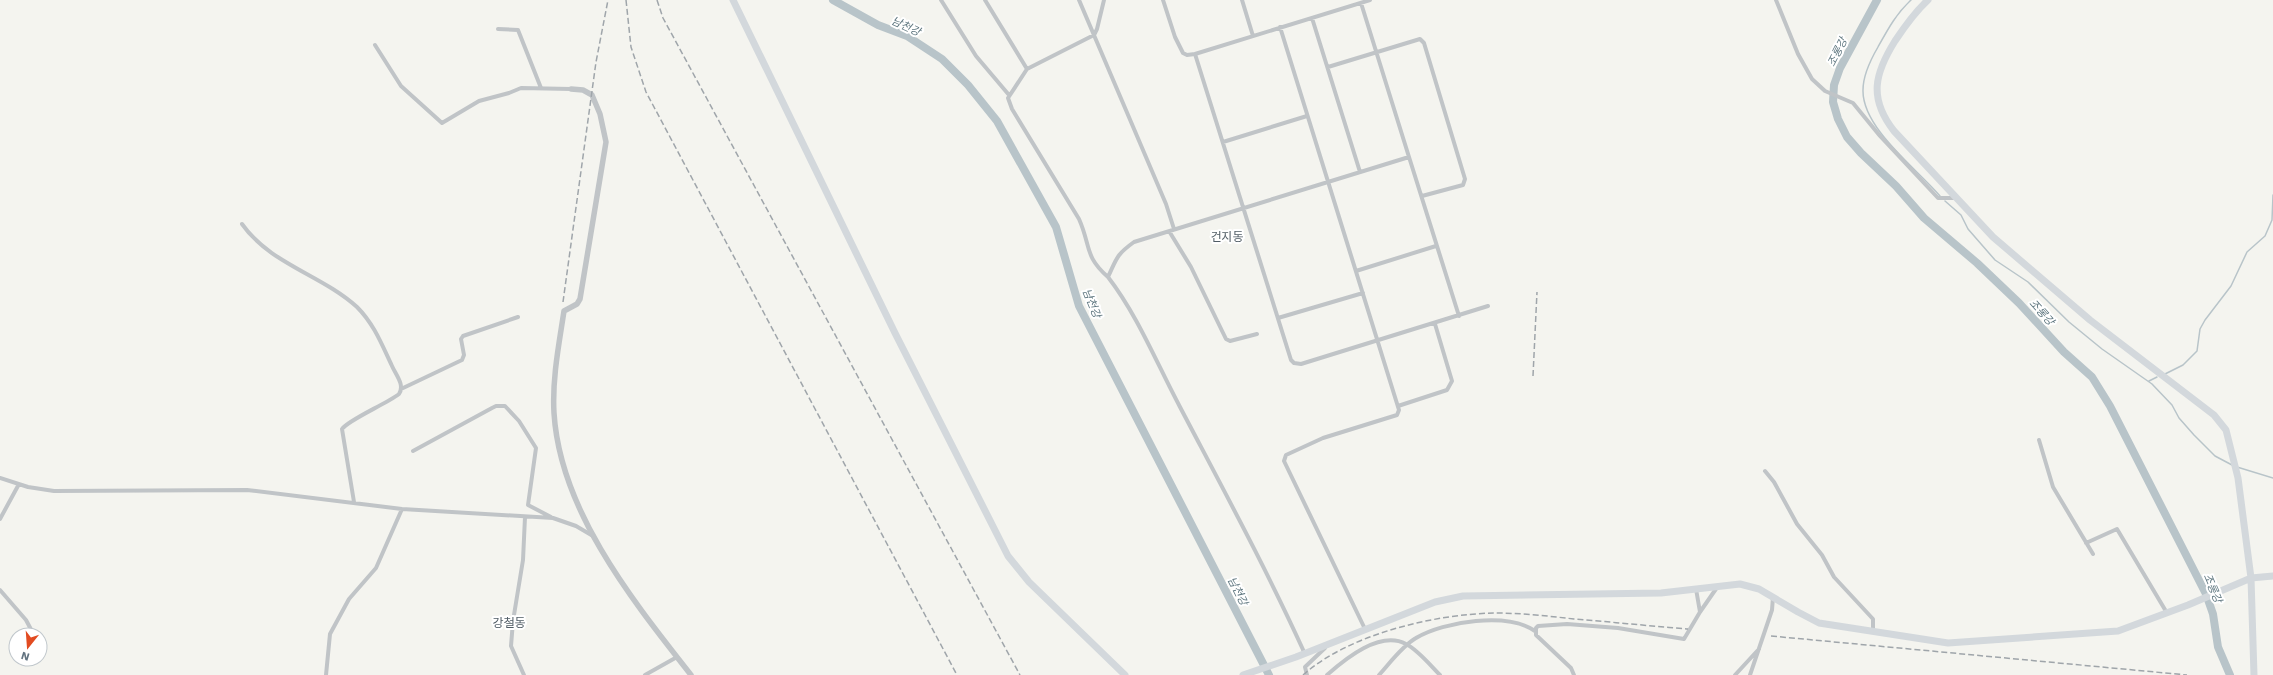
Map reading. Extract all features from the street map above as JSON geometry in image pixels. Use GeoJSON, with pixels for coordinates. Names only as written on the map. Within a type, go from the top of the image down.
{"type":"FeatureCollection","features":[{"type":"Feature","properties":{"kind":"main road"},"geometry":{"type":"LineString","coordinates":[[733,0],[894,334],[1008,556],[1029,582],[1125,675]]}},
{"type":"Feature","properties":{"kind":"main road"},"geometry":{"type":"LineString","coordinates":[[1928,0],[1913,15],[1883,62],[1877,81],[1877,98],[1890,126],[1993,237],[2090,320],[2214,415],[2226,430],[2238,478],[2251,578],[2254,675]]}},
{"type":"Feature","properties":{"kind":"main road"},"geometry":{"type":"LineString","coordinates":[[1243,675],[1305,654],[1435,602],[1456,597],[1661,592],[1746,584],[1773,596],[1819,623],[1943,643],[1992,641],[2118,631],[2167,614],[2251,578],[2273,576]]}},
{"type":"Feature","properties":{"kind":"street"},"geometry":{"type":"LineString","coordinates":[[941,0],[976,56],[1009,95],[1012,109],[1079,219],[1086,233],[1088,254],[1108,277],[1125,303],[1280,597],[1305,654]]}},
{"type":"Feature","properties":{"kind":"street"},"geometry":{"type":"LineString","coordinates":[[985,0],[1027,69]]}},
{"type":"Feature","properties":{"kind":"street"},"geometry":{"type":"LineString","coordinates":[[1079,0],[1166,204],[1174,229]]}},
{"type":"Feature","properties":{"kind":"street"},"geometry":{"type":"LineString","coordinates":[[1009,95],[1027,69],[1094,34],[1098,29],[1104,0]]}},
{"type":"Feature","properties":{"kind":"street"},"geometry":{"type":"LineString","coordinates":[[1169,0],[1163,1],[1180,48],[1187,55],[1195,54],[1370,0]]}},
{"type":"Feature","properties":{"kind":"street"},"geometry":{"type":"LineString","coordinates":[[1242,0],[1253,36]]}},
{"type":"Feature","properties":{"kind":"street"},"geometry":{"type":"LineString","coordinates":[[1776,0],[1803,66],[1812,79],[1825,91],[1843,97],[1856,106],[1880,136],[1936,196],[1943,199],[1956,198]]}},
{"type":"Feature","properties":{"kind":"street"},"geometry":{"type":"LineString","coordinates":[[1362,3],[1436,246],[1459,316]]}},
{"type":"Feature","properties":{"kind":"street"},"geometry":{"type":"LineString","coordinates":[[1312,18],[1360,172]]}},
{"type":"Feature","properties":{"kind":"street"},"geometry":{"type":"LineString","coordinates":[[1280,27],[1398,406],[1397,415],[1324,438],[1286,456],[1284,461],[1365,629]]}},
{"type":"Feature","properties":{"kind":"street"},"geometry":{"type":"LineString","coordinates":[[498,29],[518,30],[541,88]]}},
{"type":"Feature","properties":{"kind":"street"},"geometry":{"type":"LineString","coordinates":[[1328,67],[1422,40],[1465,176],[1465,182],[1462,185],[1422,196]]}},
{"type":"Feature","properties":{"kind":"street"},"geometry":{"type":"LineString","coordinates":[[375,45],[400,86],[442,123],[479,101],[521,88],[583,90],[592,95],[602,121],[606,148],[580,299],[577,304],[564,310],[555,374],[554,413],[556,436],[565,470],[585,524],[656,632],[691,675]]}},
{"type":"Feature","properties":{"kind":"street"},"geometry":{"type":"LineString","coordinates":[[1195,54],[1291,360],[1298,365],[1435,324],[1488,306]]}},
{"type":"Feature","properties":{"kind":"street"},"geometry":{"type":"LineString","coordinates":[[1223,142],[1307,116]]}},
{"type":"Feature","properties":{"kind":"street"},"geometry":{"type":"LineString","coordinates":[[1108,277],[1114,262],[1123,250],[1134,242],[1409,157]]}},
{"type":"Feature","properties":{"kind":"street"},"geometry":{"type":"LineString","coordinates":[[242,224],[251,238],[264,248],[337,292],[356,307],[374,326],[401,383],[399,394],[384,405],[349,422],[342,429],[354,502]]}},
{"type":"Feature","properties":{"kind":"street"},"geometry":{"type":"LineString","coordinates":[[1169,231],[1191,267],[1226,339],[1230,341],[1257,334]]}},
{"type":"Feature","properties":{"kind":"street"},"geometry":{"type":"LineString","coordinates":[[1356,271],[1436,246]]}},
{"type":"Feature","properties":{"kind":"street"},"geometry":{"type":"LineString","coordinates":[[1278,318],[1363,293]]}},
{"type":"Feature","properties":{"kind":"street"},"geometry":{"type":"LineString","coordinates":[[401,389],[462,360],[464,355],[461,339],[463,336],[518,317]]}},
{"type":"Feature","properties":{"kind":"street"},"geometry":{"type":"LineString","coordinates":[[1398,406],[1446,390],[1451,386],[1452,381],[1435,324]]}},
{"type":"Feature","properties":{"kind":"street"},"geometry":{"type":"LineString","coordinates":[[413,451],[496,406],[505,406],[519,421],[536,448],[528,505],[554,518],[576,526],[593,536]]}},
{"type":"Feature","properties":{"kind":"street"},"geometry":{"type":"LineString","coordinates":[[2039,440],[2053,487],[2093,554]]}},
{"type":"Feature","properties":{"kind":"street"},"geometry":{"type":"LineString","coordinates":[[1765,471],[1774,482],[1797,524],[1822,555],[1825,564],[1834,577],[1873,619],[1873,632]]}},
{"type":"Feature","properties":{"kind":"street"},"geometry":{"type":"LineString","coordinates":[[0,478],[19,484],[54,491],[247,490],[296,498],[354,502],[402,509],[554,518]]}},
{"type":"Feature","properties":{"kind":"street"},"geometry":{"type":"LineString","coordinates":[[0,518],[19,484]]}},
{"type":"Feature","properties":{"kind":"street"},"geometry":{"type":"LineString","coordinates":[[326,675],[330,634],[349,599],[378,564],[402,509]]}},
{"type":"Feature","properties":{"kind":"street"},"geometry":{"type":"LineString","coordinates":[[524,675],[511,646],[513,621],[523,560],[525,517]]}},
{"type":"Feature","properties":{"kind":"street"},"geometry":{"type":"LineString","coordinates":[[2086,542],[2117,529],[2167,614]]}},
{"type":"Feature","properties":{"kind":"street"},"geometry":{"type":"LineString","coordinates":[[1535,631],[1538,626],[1545,624],[1567,624],[1618,628],[1684,638],[1718,586]]}},
{"type":"Feature","properties":{"kind":"street"},"geometry":{"type":"LineString","coordinates":[[1696,588],[1700,612]]}},
{"type":"Feature","properties":{"kind":"street"},"geometry":{"type":"LineString","coordinates":[[0,590],[26,620],[30,627]]}},
{"type":"Feature","properties":{"kind":"street"},"geometry":{"type":"LineString","coordinates":[[1750,675],[1761,647],[1772,610],[1773,596]]}},
{"type":"Feature","properties":{"kind":"street"},"geometry":{"type":"LineString","coordinates":[[1380,675],[1408,644],[1416,638],[1433,630],[1462,623],[1522,623],[1535,631],[1536,635],[1571,668],[1574,675]]}},
{"type":"Feature","properties":{"kind":"street"},"geometry":{"type":"LineString","coordinates":[[1327,675],[1351,655],[1388,640],[1408,644],[1440,675]]}},
{"type":"Feature","properties":{"kind":"street"},"geometry":{"type":"LineString","coordinates":[[1307,675],[1305,667],[1329,644]]}},
{"type":"Feature","properties":{"kind":"street"},"geometry":{"type":"LineString","coordinates":[[1735,675],[1761,647]]}},
{"type":"Feature","properties":{"kind":"street"},"geometry":{"type":"LineString","coordinates":[[645,675],[677,657]]}},
{"type":"Feature","properties":{"kind":"waterway","name":"남천강"},"geometry":{"type":"LineString","coordinates":[[833,0],[878,25],[907,36],[942,59],[968,85],[997,121],[1056,227],[1079,306],[1269,675]]}},
{"type":"Feature","properties":{"kind":"waterway","name":"조롱강"},"geometry":{"type":"LineString","coordinates":[[1877,0],[1840,68],[1834,85],[1833,102],[1838,119],[1847,137],[1861,153],[1896,186],[1924,218],[1977,263],[2019,303],[2064,352],[2092,377],[2110,406],[2206,594],[2213,614],[2218,647],[2230,675]]}},
{"type":"Feature","properties":{"kind":"waterway"},"geometry":{"type":"LineString","coordinates":[[1911,0],[1893,22],[1870,62],[1863,85],[1865,104],[1871,119],[1892,147],[1940,196]]}},
{"type":"Feature","properties":{"kind":"waterway"},"geometry":{"type":"LineString","coordinates":[[2165,374],[2183,365],[2197,351],[2200,329],[2205,320],[2231,286],[2247,252],[2265,236],[2272,220],[2273,195]]}},
{"type":"Feature","properties":{"kind":"waterway"},"geometry":{"type":"LineString","coordinates":[[1945,201],[1961,215],[1968,229],[1995,260],[2028,282],[2069,322],[2102,349],[2152,384],[2172,405],[2179,418],[2194,435],[2215,456],[2232,465]]}},
{"type":"Feature","properties":{"kind":"waterway"},"geometry":{"type":"LineString","coordinates":[[2149,381],[2157,377]]}},
{"type":"Feature","properties":{"kind":"waterway"},"geometry":{"type":"LineString","coordinates":[[2237,467],[2273,478]]}},
{"type":"Feature","properties":{"kind":"railway"},"geometry":{"type":"LineString","coordinates":[[563,302],[596,62],[608,0]]}},
{"type":"Feature","properties":{"kind":"railway"},"geometry":{"type":"LineString","coordinates":[[626,0],[631,47],[646,92],[957,675]]}},
{"type":"Feature","properties":{"kind":"railway"},"geometry":{"type":"LineString","coordinates":[[657,0],[663,18],[1020,675]]}},
{"type":"Feature","properties":{"kind":"railway"},"geometry":{"type":"LineString","coordinates":[[1533,376],[1537,292]]}},
{"type":"Feature","properties":{"kind":"railway"},"geometry":{"type":"LineString","coordinates":[[1303,675],[1322,661],[1344,648],[1368,638],[1420,622],[1471,614],[1525,614],[1688,629]]}},
{"type":"Feature","properties":{"kind":"railway"},"geometry":{"type":"LineString","coordinates":[[1771,636],[2187,675]]}},
{"type":"Feature","properties":{"kind":"district","name":"건지동"},"geometry":{"type":"Point","coordinates":[1227,237]}},
{"type":"Feature","properties":{"kind":"district","name":"강철동"},"geometry":{"type":"Point","coordinates":[509,623]}}]}
